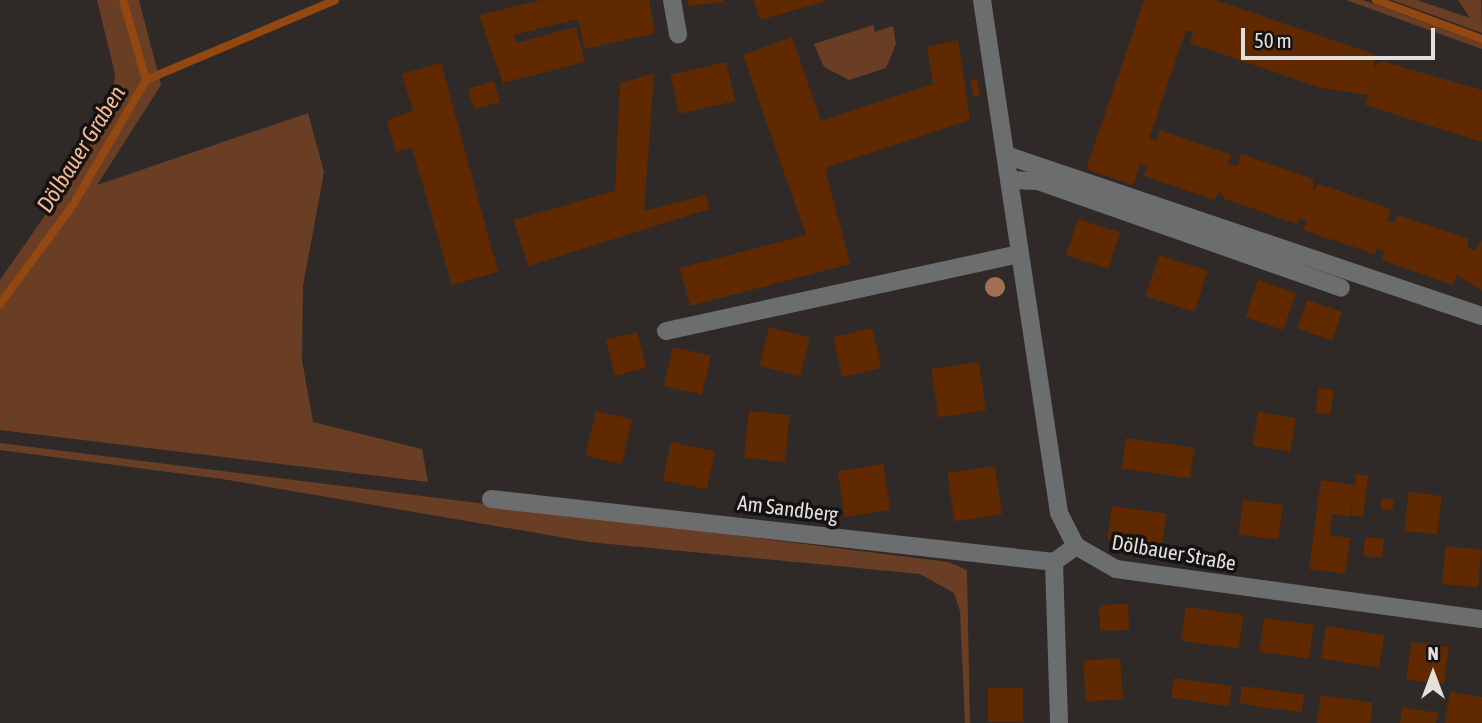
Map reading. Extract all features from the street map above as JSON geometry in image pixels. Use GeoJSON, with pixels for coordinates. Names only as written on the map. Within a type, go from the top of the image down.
{"type":"FeatureCollection","features":[{"type":"Feature","properties":{"kind":"street"},"geometry":{"type":"LineString","coordinates":[[672,0],[677,34]]}},
{"type":"Feature","properties":{"kind":"street"},"geometry":{"type":"LineString","coordinates":[[982,0],[1059,513],[1076,546],[1054,562],[1059,723]]}},
{"type":"Feature","properties":{"kind":"street"},"geometry":{"type":"LineString","coordinates":[[1006,155],[1482,317]]}},
{"type":"Feature","properties":{"kind":"street"},"geometry":{"type":"LineString","coordinates":[[1010,180],[1038,181],[1341,288]]}},
{"type":"Feature","properties":{"kind":"street"},"geometry":{"type":"LineString","coordinates":[[666,331],[1020,254]]}},
{"type":"Feature","properties":{"kind":"street","name":"Am Sandberg"},"geometry":{"type":"LineString","coordinates":[[491,499],[1054,562]]}},
{"type":"Feature","properties":{"kind":"street","name":"Dölbauer Straße"},"geometry":{"type":"LineString","coordinates":[[1076,546],[1116,569],[1482,619]]}},
{"type":"Feature","properties":{"kind":"shaded area"},"geometry":{"type":"Polygon","coordinates":[[[97,0],[139,0],[161,85],[97,185],[308,113],[324,172],[303,286],[302,360],[313,422],[422,449],[428,482],[0,430],[0,280],[76,171],[112,101],[115,74],[97,0]]]}},
{"type":"Feature","properties":{"kind":"shaded area"},"geometry":{"type":"Polygon","coordinates":[[[1346,0],[1363,0],[1482,43],[1482,49],[1346,0]]]}},
{"type":"Feature","properties":{"kind":"shaded area"},"geometry":{"type":"Polygon","coordinates":[[[1392,0],[1417,0],[1470,18],[1458,0],[1481,0],[1482,33],[1392,0]]]}},
{"type":"Feature","properties":{"kind":"shaded area"},"geometry":{"type":"Polygon","coordinates":[[[873,25],[875,32],[893,26],[896,44],[886,68],[849,80],[824,67],[814,44],[873,25]]]}},
{"type":"Feature","properties":{"kind":"shaded area"},"geometry":{"type":"Polygon","coordinates":[[[0,443],[948,562],[967,570],[970,723],[965,723],[960,611],[954,593],[920,574],[589,542],[222,479],[0,450],[0,443]]]}},
{"type":"Feature","properties":{"kind":"building"},"geometry":{"type":"Polygon","coordinates":[[[542,0],[649,0],[655,33],[585,49],[578,19],[514,35],[516,43],[576,27],[585,62],[503,83],[479,15],[542,0]]]}},
{"type":"Feature","properties":{"kind":"building"},"geometry":{"type":"Polygon","coordinates":[[[688,0],[723,0],[723,2],[688,6],[688,0]]]}},
{"type":"Feature","properties":{"kind":"building"},"geometry":{"type":"Polygon","coordinates":[[[754,0],[826,0],[826,1],[760,20],[754,0]]]}},
{"type":"Feature","properties":{"kind":"building"},"geometry":{"type":"Polygon","coordinates":[[[1144,0],[1215,0],[1374,54],[1374,68],[1381,61],[1482,90],[1482,142],[1365,105],[1368,95],[1321,88],[1190,43],[1193,32],[1186,30],[1149,139],[1156,141],[1160,130],[1231,155],[1228,164],[1237,166],[1241,154],[1313,179],[1313,192],[1319,184],[1391,209],[1387,220],[1395,223],[1398,215],[1469,239],[1467,248],[1475,250],[1482,240],[1482,291],[1457,275],[1453,285],[1382,260],[1385,251],[1377,248],[1375,254],[1303,230],[1307,221],[1299,218],[1297,224],[1225,199],[1219,191],[1215,200],[1144,176],[1147,167],[1140,164],[1133,185],[1086,169],[1144,0]]]}},
{"type":"Feature","properties":{"kind":"building"},"geometry":{"type":"Polygon","coordinates":[[[792,37],[821,121],[933,84],[927,47],[958,40],[970,120],[825,168],[850,264],[690,306],[680,268],[806,235],[743,55],[792,37]]]}},
{"type":"Feature","properties":{"kind":"building"},"geometry":{"type":"Polygon","coordinates":[[[726,62],[735,101],[679,114],[670,75],[726,62]]]}},
{"type":"Feature","properties":{"kind":"building"},"geometry":{"type":"Polygon","coordinates":[[[441,63],[498,272],[452,285],[412,148],[396,152],[387,121],[413,110],[402,74],[441,63]]]}},
{"type":"Feature","properties":{"kind":"building"},"geometry":{"type":"Polygon","coordinates":[[[654,73],[644,211],[706,195],[709,209],[528,266],[514,220],[615,191],[620,83],[654,73]]]}},
{"type":"Feature","properties":{"kind":"building"},"geometry":{"type":"Polygon","coordinates":[[[977,79],[980,96],[973,97],[971,80],[977,79]]]}},
{"type":"Feature","properties":{"kind":"building"},"geometry":{"type":"Polygon","coordinates":[[[494,81],[500,102],[474,110],[468,88],[494,81]]]}},
{"type":"Feature","properties":{"kind":"building"},"geometry":{"type":"Polygon","coordinates":[[[1078,219],[1120,233],[1108,269],[1066,255],[1078,219]]]}},
{"type":"Feature","properties":{"kind":"building"},"geometry":{"type":"Polygon","coordinates":[[[1159,255],[1208,271],[1194,312],[1146,296],[1159,255]]]}},
{"type":"Feature","properties":{"kind":"building"},"geometry":{"type":"Polygon","coordinates":[[[1258,280],[1296,293],[1283,330],[1245,317],[1258,280]]]}},
{"type":"Feature","properties":{"kind":"building"},"geometry":{"type":"Polygon","coordinates":[[[1307,300],[1342,312],[1332,340],[1297,328],[1307,300]]]}},
{"type":"Feature","properties":{"kind":"building"},"geometry":{"type":"Polygon","coordinates":[[[769,327],[810,337],[800,376],[759,366],[769,327]]]}},
{"type":"Feature","properties":{"kind":"building"},"geometry":{"type":"Polygon","coordinates":[[[872,328],[881,368],[842,377],[833,337],[872,328]]]}},
{"type":"Feature","properties":{"kind":"building"},"geometry":{"type":"Polygon","coordinates":[[[637,332],[646,368],[615,376],[606,340],[637,332]]]}},
{"type":"Feature","properties":{"kind":"building"},"geometry":{"type":"Polygon","coordinates":[[[673,347],[711,356],[702,395],[664,386],[673,347]]]}},
{"type":"Feature","properties":{"kind":"building"},"geometry":{"type":"Polygon","coordinates":[[[979,362],[986,411],[938,417],[931,369],[979,362]]]}},
{"type":"Feature","properties":{"kind":"building"},"geometry":{"type":"Polygon","coordinates":[[[1319,388],[1334,390],[1330,415],[1316,413],[1319,388]]]}},
{"type":"Feature","properties":{"kind":"building"},"geometry":{"type":"Polygon","coordinates":[[[596,411],[632,419],[622,464],[586,456],[596,411]]]}},
{"type":"Feature","properties":{"kind":"building"},"geometry":{"type":"Polygon","coordinates":[[[749,411],[790,415],[785,462],[744,458],[749,411]]]}},
{"type":"Feature","properties":{"kind":"building"},"geometry":{"type":"Polygon","coordinates":[[[1258,412],[1296,418],[1290,452],[1253,446],[1258,412]]]}},
{"type":"Feature","properties":{"kind":"building"},"geometry":{"type":"Polygon","coordinates":[[[1126,438],[1194,448],[1190,478],[1122,469],[1126,438]]]}},
{"type":"Feature","properties":{"kind":"building"},"geometry":{"type":"Polygon","coordinates":[[[671,442],[715,451],[707,490],[663,480],[671,442]]]}},
{"type":"Feature","properties":{"kind":"building"},"geometry":{"type":"Polygon","coordinates":[[[883,464],[890,509],[845,517],[838,471],[883,464]]]}},
{"type":"Feature","properties":{"kind":"building"},"geometry":{"type":"Polygon","coordinates":[[[995,466],[1002,515],[954,521],[947,473],[995,466]]]}},
{"type":"Feature","properties":{"kind":"building"},"geometry":{"type":"Polygon","coordinates":[[[1356,474],[1368,476],[1363,517],[1351,515],[1353,493],[1350,517],[1332,514],[1329,535],[1350,538],[1345,574],[1309,569],[1321,480],[1355,485],[1356,474]]]}},
{"type":"Feature","properties":{"kind":"building"},"geometry":{"type":"Polygon","coordinates":[[[1409,492],[1442,496],[1437,535],[1404,531],[1409,492]]]}},
{"type":"Feature","properties":{"kind":"building"},"geometry":{"type":"Polygon","coordinates":[[[1382,498],[1394,500],[1392,511],[1380,509],[1382,498]]]}},
{"type":"Feature","properties":{"kind":"building"},"geometry":{"type":"Polygon","coordinates":[[[1243,500],[1283,505],[1278,540],[1239,535],[1243,500]]]}},
{"type":"Feature","properties":{"kind":"building"},"geometry":{"type":"Polygon","coordinates":[[[1112,506],[1166,514],[1162,546],[1107,539],[1112,506]]]}},
{"type":"Feature","properties":{"kind":"building"},"geometry":{"type":"Polygon","coordinates":[[[1365,537],[1384,539],[1382,558],[1363,556],[1365,537]]]}},
{"type":"Feature","properties":{"kind":"building"},"geometry":{"type":"Polygon","coordinates":[[[1446,546],[1482,550],[1478,588],[1442,584],[1446,546]]]}},
{"type":"Feature","properties":{"kind":"building"},"geometry":{"type":"Polygon","coordinates":[[[1128,604],[1129,630],[1100,631],[1099,605],[1128,604]]]}},
{"type":"Feature","properties":{"kind":"building"},"geometry":{"type":"Polygon","coordinates":[[[1186,607],[1243,615],[1239,649],[1181,641],[1186,607]]]}},
{"type":"Feature","properties":{"kind":"building"},"geometry":{"type":"Polygon","coordinates":[[[1264,618],[1314,625],[1309,659],[1259,652],[1264,618]]]}},
{"type":"Feature","properties":{"kind":"building"},"geometry":{"type":"Polygon","coordinates":[[[1326,626],[1384,635],[1379,668],[1321,659],[1326,626]]]}},
{"type":"Feature","properties":{"kind":"building"},"geometry":{"type":"Polygon","coordinates":[[[1411,642],[1449,647],[1444,684],[1406,680],[1411,642]]]}},
{"type":"Feature","properties":{"kind":"building"},"geometry":{"type":"Polygon","coordinates":[[[1120,658],[1123,699],[1086,701],[1083,661],[1120,658]]]}},
{"type":"Feature","properties":{"kind":"building"},"geometry":{"type":"Polygon","coordinates":[[[1174,678],[1231,686],[1229,706],[1171,698],[1174,678]]]}},
{"type":"Feature","properties":{"kind":"building"},"geometry":{"type":"Polygon","coordinates":[[[1242,686],[1304,695],[1302,713],[1239,704],[1242,686]]]}},
{"type":"Feature","properties":{"kind":"building"},"geometry":{"type":"Polygon","coordinates":[[[988,688],[1023,688],[1023,722],[988,722],[988,688]]]}},
{"type":"Feature","properties":{"kind":"building"},"geometry":{"type":"Polygon","coordinates":[[[1450,692],[1482,697],[1482,723],[1445,723],[1450,692]]]}},
{"type":"Feature","properties":{"kind":"building"},"geometry":{"type":"Polygon","coordinates":[[[1321,695],[1373,703],[1370,723],[1317,723],[1321,695]]]}},
{"type":"Feature","properties":{"kind":"building"},"geometry":{"type":"Polygon","coordinates":[[[1402,707],[1438,713],[1436,723],[1400,723],[1402,707]]]}},
{"type":"Feature","properties":{"kind":"waterway","name":"Dölbauer Graben"},"geometry":{"type":"LineString","coordinates":[[0,304],[73,205],[146,80],[123,0]]}},
{"type":"Feature","properties":{"kind":"waterway"},"geometry":{"type":"LineString","coordinates":[[146,80],[335,0]]}},
{"type":"Feature","properties":{"kind":"waterway"},"geometry":{"type":"LineString","coordinates":[[1376,0],[1482,39]]}}]}
